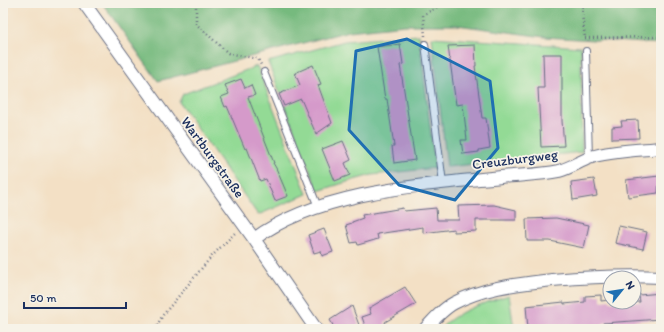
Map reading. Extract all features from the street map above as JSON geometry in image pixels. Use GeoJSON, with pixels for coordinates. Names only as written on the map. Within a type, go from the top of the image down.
{"type":"FeatureCollection","features":[{"type":"Feature","properties":{"kind":"street","name":"Wartburgstraße"},"geometry":{"type":"LineString","coordinates":[[84,3],[254,238],[316,329]]}},
{"type":"Feature","properties":{"kind":"street","name":"Creuzburgweg"},"geometry":{"type":"LineString","coordinates":[[254,238],[287,220],[318,207],[343,199],[371,193],[443,183],[559,171],[589,158],[603,154],[661,148]]}},
{"type":"Feature","properties":{"kind":"street"},"geometry":{"type":"LineString","coordinates":[[425,329],[439,314],[453,303],[499,286],[600,276],[661,277]]}},
{"type":"Feature","properties":{"kind":"lane"},"geometry":{"type":"LineString","coordinates":[[425,44],[443,183]]}},
{"type":"Feature","properties":{"kind":"lane"},"geometry":{"type":"LineString","coordinates":[[586,51],[589,158]]}},
{"type":"Feature","properties":{"kind":"lane"},"geometry":{"type":"LineString","coordinates":[[264,72],[318,207]]}},
{"type":"Feature","properties":{"kind":"path"},"geometry":{"type":"LineString","coordinates":[[196,3],[196,24],[228,53],[258,59],[264,72]]}},
{"type":"Feature","properties":{"kind":"path"},"geometry":{"type":"LineString","coordinates":[[425,44],[423,15],[444,3]]}},
{"type":"Feature","properties":{"kind":"path"},"geometry":{"type":"LineString","coordinates":[[583,3],[582,14],[586,51]]}},
{"type":"Feature","properties":{"kind":"path"},"geometry":{"type":"LineString","coordinates":[[585,38],[661,37]]}},
{"type":"Feature","properties":{"kind":"path"},"geometry":{"type":"LineString","coordinates":[[155,329],[163,315],[212,256],[238,230],[245,226]]}},
{"type":"Feature","properties":{"kind":"highlighted area"},"geometry":{"type":"Polygon","coordinates":[[[407,39],[490,81],[498,148],[455,200],[399,185],[349,130],[356,51],[407,39]]]}},
{"type":"Feature","properties":{"kind":"green space"},"geometry":{"type":"Polygon","coordinates":[[[102,3],[194,3],[209,5],[223,3],[596,3],[661,7],[661,44],[544,37],[457,25],[405,25],[349,31],[158,81],[102,3]]]}},
{"type":"Feature","properties":{"kind":"green space"},"geometry":{"type":"Polygon","coordinates":[[[419,35],[435,168],[372,175],[318,191],[268,62],[345,41],[419,35]]]}},
{"type":"Feature","properties":{"kind":"green space"},"geometry":{"type":"Polygon","coordinates":[[[432,37],[581,47],[582,152],[447,167],[432,37]]]}},
{"type":"Feature","properties":{"kind":"green space"},"geometry":{"type":"Polygon","coordinates":[[[257,66],[307,194],[258,215],[179,102],[183,94],[257,66]]]}},
{"type":"Feature","properties":{"kind":"green space"},"geometry":{"type":"Polygon","coordinates":[[[509,295],[514,329],[440,329],[447,322],[463,312],[481,304],[509,295]]]}},
{"type":"Feature","properties":{"kind":"building"},"geometry":{"type":"Polygon","coordinates":[[[400,44],[403,64],[400,65],[415,160],[394,163],[392,146],[394,146],[377,47],[400,44]]]}},
{"type":"Feature","properties":{"kind":"building"},"geometry":{"type":"Polygon","coordinates":[[[475,45],[475,66],[482,118],[486,118],[490,148],[479,150],[479,152],[463,154],[461,140],[467,140],[463,104],[456,105],[448,46],[475,45]]]}},
{"type":"Feature","properties":{"kind":"building"},"geometry":{"type":"Polygon","coordinates":[[[543,54],[562,54],[562,121],[564,146],[541,147],[538,88],[544,88],[543,54]]]}},
{"type":"Feature","properties":{"kind":"building"},"geometry":{"type":"Polygon","coordinates":[[[313,65],[321,84],[318,85],[332,123],[316,134],[301,99],[284,106],[279,94],[300,85],[295,73],[313,65]]]}},
{"type":"Feature","properties":{"kind":"building"},"geometry":{"type":"Polygon","coordinates":[[[241,79],[245,88],[251,85],[255,95],[248,97],[273,163],[288,196],[275,201],[266,179],[260,181],[247,148],[245,149],[227,106],[225,107],[221,97],[229,94],[225,85],[241,79]]]}},
{"type":"Feature","properties":{"kind":"building"},"geometry":{"type":"Polygon","coordinates":[[[638,120],[639,138],[612,139],[612,127],[622,126],[621,121],[638,120]]]}},
{"type":"Feature","properties":{"kind":"building"},"geometry":{"type":"Polygon","coordinates":[[[343,141],[351,160],[345,163],[350,175],[335,181],[322,149],[343,141]]]}},
{"type":"Feature","properties":{"kind":"building"},"geometry":{"type":"Polygon","coordinates":[[[659,176],[658,193],[628,197],[626,180],[659,176]]]}},
{"type":"Feature","properties":{"kind":"building"},"geometry":{"type":"Polygon","coordinates":[[[594,179],[597,196],[573,200],[571,182],[594,179]]]}},
{"type":"Feature","properties":{"kind":"building"},"geometry":{"type":"Polygon","coordinates":[[[494,205],[516,210],[516,220],[476,220],[476,231],[454,232],[454,229],[423,233],[423,227],[377,234],[378,239],[358,245],[357,242],[351,243],[346,225],[363,218],[362,215],[403,208],[404,211],[436,208],[437,220],[459,220],[458,206],[494,205]]]}},
{"type":"Feature","properties":{"kind":"building"},"geometry":{"type":"Polygon","coordinates":[[[556,218],[589,225],[584,248],[550,241],[527,241],[526,219],[556,218]]]}},
{"type":"Feature","properties":{"kind":"building"},"geometry":{"type":"Polygon","coordinates":[[[619,226],[647,232],[643,249],[615,243],[619,226]]]}},
{"type":"Feature","properties":{"kind":"building"},"geometry":{"type":"Polygon","coordinates":[[[324,229],[333,252],[322,256],[321,251],[314,253],[308,235],[324,229]]]}},
{"type":"Feature","properties":{"kind":"building"},"geometry":{"type":"Polygon","coordinates":[[[405,287],[416,304],[385,322],[387,329],[366,329],[362,317],[371,314],[369,308],[405,287]]]}},
{"type":"Feature","properties":{"kind":"building"},"geometry":{"type":"Polygon","coordinates":[[[661,293],[661,319],[603,323],[603,329],[528,329],[526,306],[564,302],[564,304],[585,302],[585,296],[601,295],[602,310],[642,310],[642,295],[661,293]]]}},
{"type":"Feature","properties":{"kind":"building"},"geometry":{"type":"Polygon","coordinates":[[[352,306],[359,325],[352,329],[335,329],[330,320],[352,306]]]}}]}
